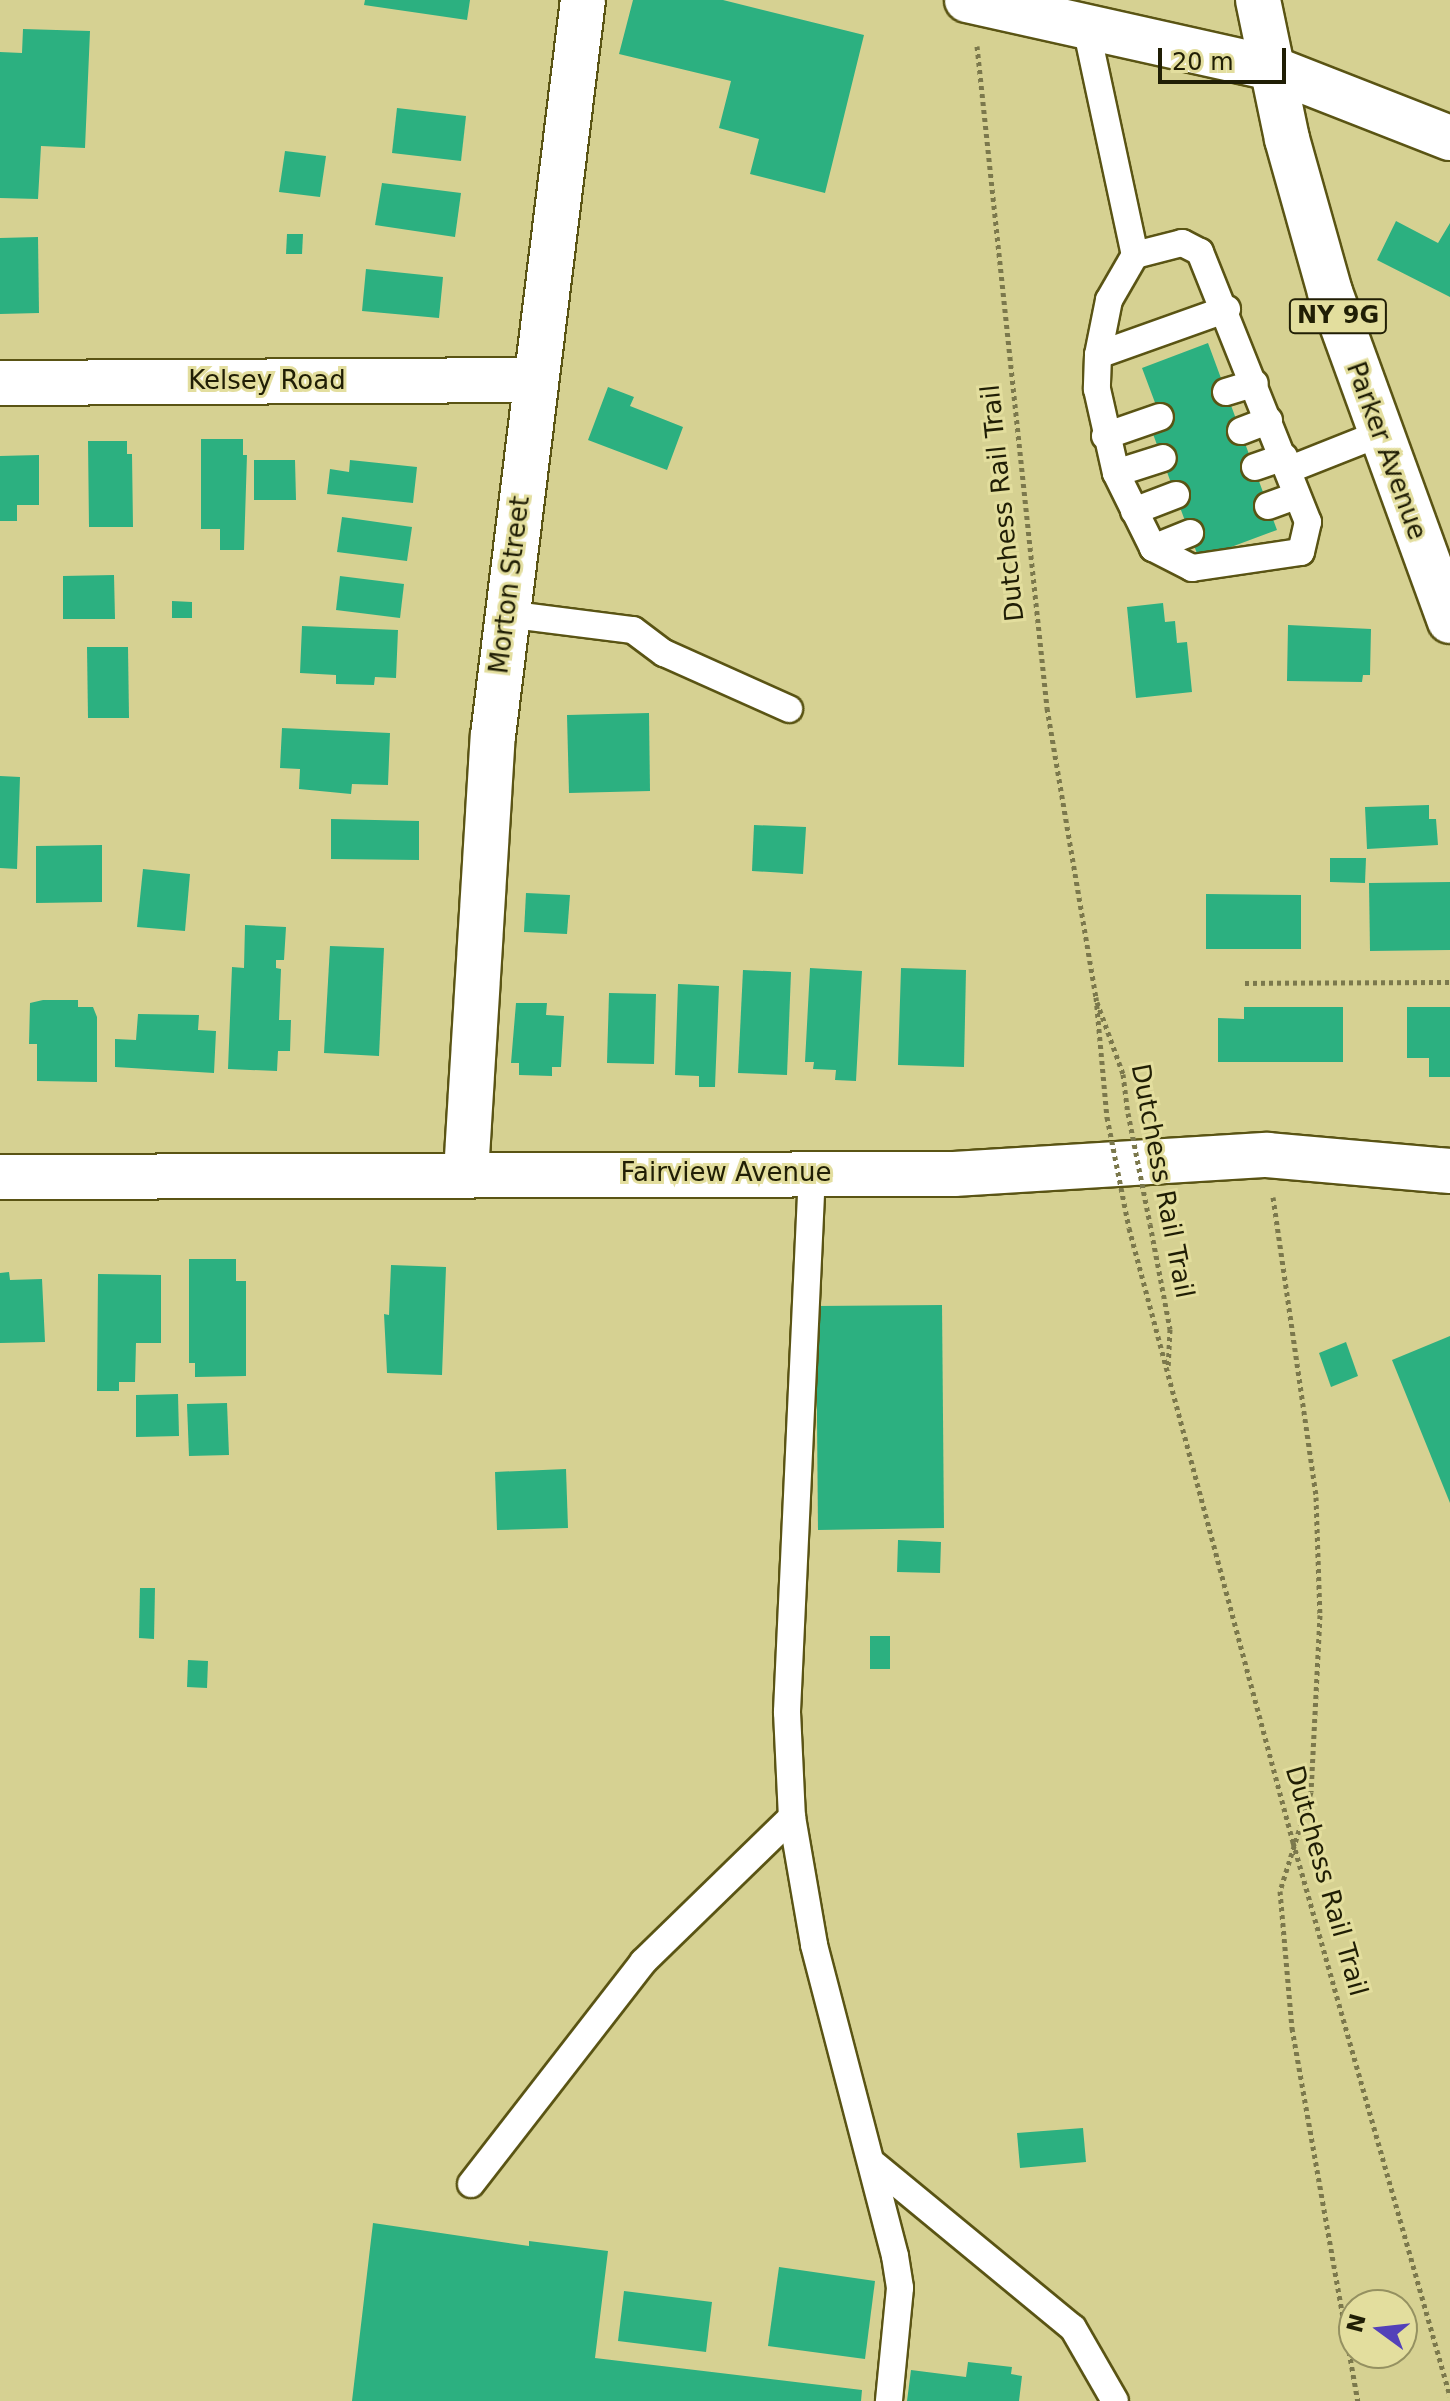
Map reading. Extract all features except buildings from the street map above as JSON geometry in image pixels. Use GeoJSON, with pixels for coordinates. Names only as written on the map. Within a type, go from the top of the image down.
{"type":"FeatureCollection","features":[{"type":"Feature","properties":{"kind":"street","name":"Morton Street"},"geometry":{"type":"LineString","coordinates":[[466,1173],[481,877],[506,614],[583,0]]}},
{"type":"Feature","properties":{"kind":"street","name":"Parker Avenue"},"geometry":{"type":"LineString","coordinates":[[1258,0],[1307,217],[1379,434],[1450,621]]}},
{"type":"Feature","properties":{"kind":"street"},"geometry":{"type":"LineString","coordinates":[[970,1],[1271,68],[1450,138]]}},
{"type":"Feature","properties":{"kind":"street","name":"Kelsey Road"},"geometry":{"type":"LineString","coordinates":[[0,383],[534,380]]}},
{"type":"Feature","properties":{"kind":"street","name":"Fairview Avenue"},"geometry":{"type":"LineString","coordinates":[[0,1177],[1046,1172],[1267,1155],[1450,1171]]}},
{"type":"Feature","properties":{"kind":"lane"},"geometry":{"type":"LineString","coordinates":[[1086,27],[1135,255],[1109,300],[1098,355],[1105,436],[1116,473],[1153,548],[1192,568],[1301,552],[1308,522],[1227,309],[1192,245],[1135,255]]}},
{"type":"Feature","properties":{"kind":"lane"},"geometry":{"type":"LineString","coordinates":[[1098,355],[1227,309]]}},
{"type":"Feature","properties":{"kind":"lane"},"geometry":{"type":"LineString","coordinates":[[1226,392],[1255,383]]}},
{"type":"Feature","properties":{"kind":"lane"},"geometry":{"type":"LineString","coordinates":[[1105,436],[1160,417]]}},
{"type":"Feature","properties":{"kind":"lane"},"geometry":{"type":"LineString","coordinates":[[1241,431],[1269,420]]}},
{"type":"Feature","properties":{"kind":"lane"},"geometry":{"type":"LineString","coordinates":[[1255,467],[1286,463],[1379,434]]}},
{"type":"Feature","properties":{"kind":"lane"},"geometry":{"type":"LineString","coordinates":[[1116,473],[1163,458]]}},
{"type":"Feature","properties":{"kind":"lane"},"geometry":{"type":"LineString","coordinates":[[1134,511],[1176,495]]}},
{"type":"Feature","properties":{"kind":"lane"},"geometry":{"type":"LineString","coordinates":[[1268,506],[1296,496]]}},
{"type":"Feature","properties":{"kind":"lane"},"geometry":{"type":"LineString","coordinates":[[1153,548],[1190,533]]}},
{"type":"Feature","properties":{"kind":"lane"},"geometry":{"type":"LineString","coordinates":[[506,614],[633,630],[664,653],[789,709]]}},
{"type":"Feature","properties":{"kind":"lane"},"geometry":{"type":"LineString","coordinates":[[812,1173],[787,1712],[792,1817],[814,1945],[875,2165],[900,2288],[889,2401]]}},
{"type":"Feature","properties":{"kind":"lane"},"geometry":{"type":"LineString","coordinates":[[471,2184],[643,1962],[792,1817]]}},
{"type":"Feature","properties":{"kind":"lane"},"geometry":{"type":"LineString","coordinates":[[875,2165],[1073,2328],[1115,2401]]}},
{"type":"Feature","properties":{"kind":"path","name":"Dutchess Rail Trail"},"geometry":{"type":"LineString","coordinates":[[970,1],[1047,708],[1096,997],[1107,1117],[1129,1228],[1293,1842],[1450,2396]]}},
{"type":"Feature","properties":{"kind":"path"},"geometry":{"type":"LineString","coordinates":[[1245,983],[1450,982]]}},
{"type":"Feature","properties":{"kind":"path","name":"Dutchess Rail Trail"},"geometry":{"type":"LineString","coordinates":[[1096,997],[1123,1074],[1170,1329],[1168,1375]]}},
{"type":"Feature","properties":{"kind":"path"},"geometry":{"type":"LineString","coordinates":[[1267,1155],[1316,1497],[1319,1552],[1318,1703],[1311,1792],[1280,1891],[1292,2028],[1358,2401]]}}]}
